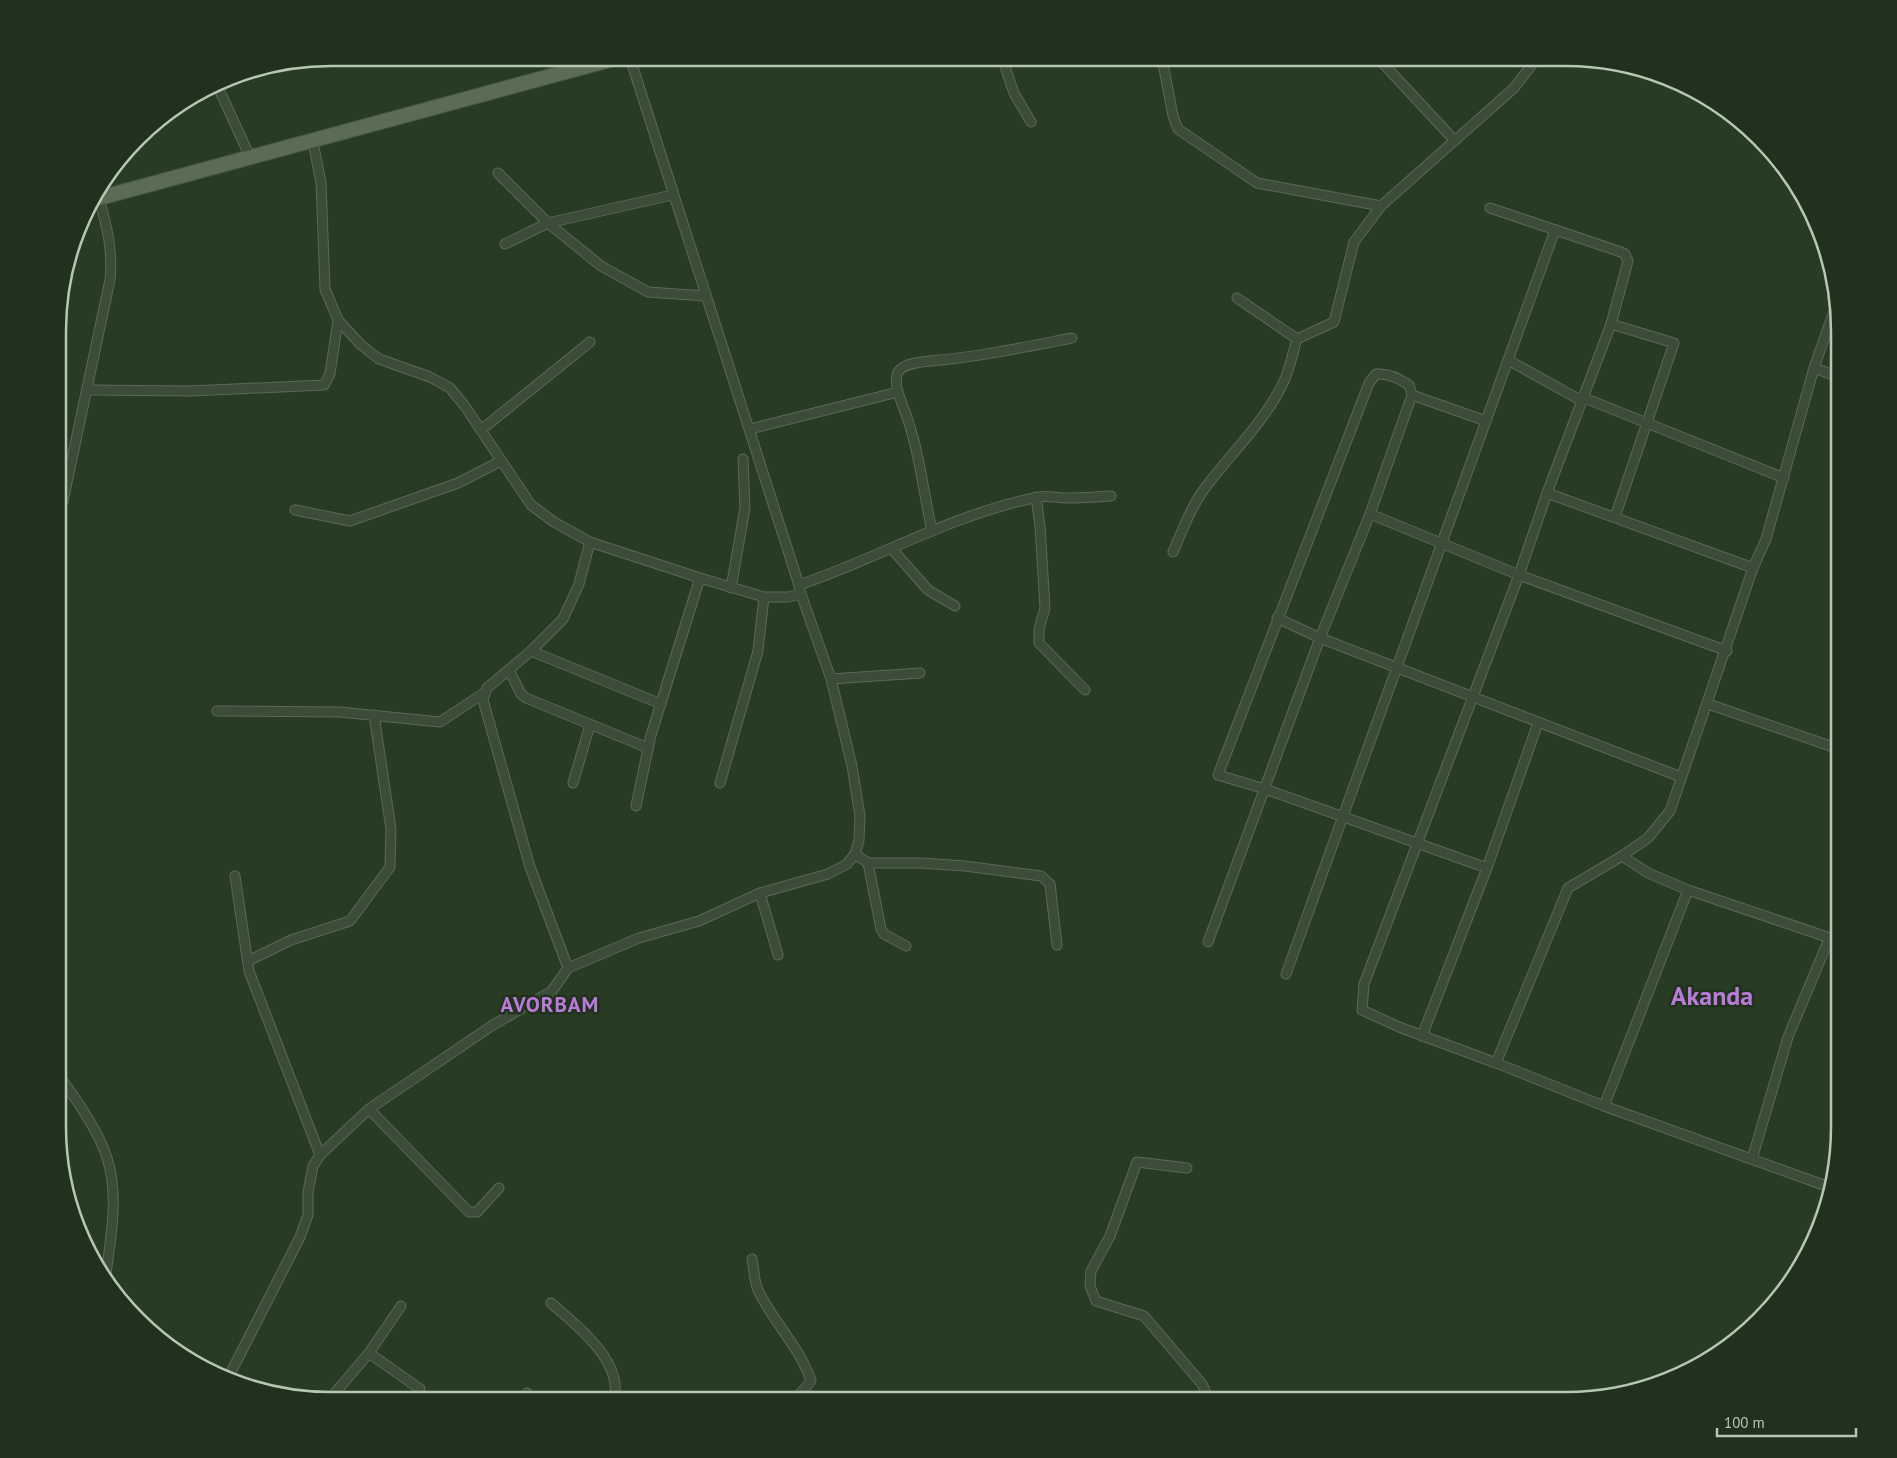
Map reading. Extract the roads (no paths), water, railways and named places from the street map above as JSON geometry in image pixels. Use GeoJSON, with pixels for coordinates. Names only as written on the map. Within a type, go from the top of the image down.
{"type":"FeatureCollection","features":[{"type":"Feature","properties":{"kind":"main road"},"geometry":{"type":"LineString","coordinates":[[103,197],[251,159],[582,66]]}},
{"type":"Feature","properties":{"kind":"street"},"geometry":{"type":"LineString","coordinates":[[231,1372],[300,1237],[308,1215],[308,1192],[314,1166],[320,1155],[369,1109],[493,1025],[552,991],[568,968],[639,938],[699,921],[760,893],[828,874],[847,864],[855,854],[860,840],[857,793],[831,679],[672,195],[632,66]]}},
{"type":"Feature","properties":{"kind":"street"},"geometry":{"type":"LineString","coordinates":[[1005,66],[1014,93],[1031,122]]}},
{"type":"Feature","properties":{"kind":"street"},"geometry":{"type":"LineString","coordinates":[[1164,66],[1173,116],[1178,130],[1257,184],[1381,206]]}},
{"type":"Feature","properties":{"kind":"street"},"geometry":{"type":"LineString","coordinates":[[1385,66],[1455,141]]}},
{"type":"Feature","properties":{"kind":"street"},"geometry":{"type":"LineString","coordinates":[[1173,552],[1188,516],[1207,485],[1243,443],[1273,401],[1285,379],[1297,339],[1334,322],[1354,242],[1381,206],[1514,88],[1530,66]]}},
{"type":"Feature","properties":{"kind":"street"},"geometry":{"type":"LineString","coordinates":[[220,91],[251,159]]}},
{"type":"Feature","properties":{"kind":"street"},"geometry":{"type":"LineString","coordinates":[[313,142],[321,183],[325,289],[338,320],[361,345],[379,359],[430,376],[450,388],[481,430],[531,505],[554,522],[590,542],[764,597],[788,597],[800,589],[932,531],[1036,497],[1111,496]]}},
{"type":"Feature","properties":{"kind":"street"},"geometry":{"type":"LineString","coordinates":[[498,173],[548,223],[602,266],[648,292],[705,296]]}},
{"type":"Feature","properties":{"kind":"street"},"geometry":{"type":"LineString","coordinates":[[505,244],[548,223],[672,195]]}},
{"type":"Feature","properties":{"kind":"street"},"geometry":{"type":"LineString","coordinates":[[66,488],[88,390],[112,265],[109,235],[98,207]]}},
{"type":"Feature","properties":{"kind":"street"},"geometry":{"type":"LineString","coordinates":[[1490,208],[1625,254],[1628,261],[1611,324],[1547,493],[1519,575],[1471,697],[1364,984],[1362,1010],[1422,1036],[1604,1106],[1824,1185]]}},
{"type":"Feature","properties":{"kind":"street"},"geometry":{"type":"LineString","coordinates":[[1286,974],[1555,230]]}},
{"type":"Feature","properties":{"kind":"street"},"geometry":{"type":"LineString","coordinates":[[1237,298],[1297,339]]}},
{"type":"Feature","properties":{"kind":"street"},"geometry":{"type":"LineString","coordinates":[[88,390],[190,390],[324,385],[330,374],[338,320]]}},
{"type":"Feature","properties":{"kind":"street"},"geometry":{"type":"LineString","coordinates":[[1496,1063],[1568,888],[1648,838],[1670,811],[1727,651],[1754,568],[1766,539],[1814,368],[1830,321]]}},
{"type":"Feature","properties":{"kind":"street"},"geometry":{"type":"LineString","coordinates":[[1611,324],[1674,343],[1615,516]]}},
{"type":"Feature","properties":{"kind":"street"},"geometry":{"type":"LineString","coordinates":[[932,531],[917,450],[898,392],[897,374],[904,366],[964,358],[1072,338]]}},
{"type":"Feature","properties":{"kind":"street"},"geometry":{"type":"LineString","coordinates":[[481,430],[590,342]]}},
{"type":"Feature","properties":{"kind":"street"},"geometry":{"type":"LineString","coordinates":[[1508,360],[1582,399],[1647,422],[1784,478]]}},
{"type":"Feature","properties":{"kind":"street"},"geometry":{"type":"LineString","coordinates":[[1814,368],[1831,374]]}},
{"type":"Feature","properties":{"kind":"street"},"geometry":{"type":"LineString","coordinates":[[1208,942],[1265,788],[1320,638],[1370,514],[1412,395],[1409,385],[1383,373],[1376,374],[1369,383],[1218,775],[1265,788],[1487,868]]}},
{"type":"Feature","properties":{"kind":"street"},"geometry":{"type":"LineString","coordinates":[[750,429],[898,392]]}},
{"type":"Feature","properties":{"kind":"street"},"geometry":{"type":"LineString","coordinates":[[1412,395],[1486,421]]}},
{"type":"Feature","properties":{"kind":"street"},"geometry":{"type":"LineString","coordinates":[[732,588],[745,508],[743,459]]}},
{"type":"Feature","properties":{"kind":"street"},"geometry":{"type":"LineString","coordinates":[[295,510],[350,521],[458,483],[501,461]]}},
{"type":"Feature","properties":{"kind":"street"},"geometry":{"type":"LineString","coordinates":[[1547,493],[1615,516],[1754,568]]}},
{"type":"Feature","properties":{"kind":"street"},"geometry":{"type":"LineString","coordinates":[[1036,497],[1040,526],[1045,608],[1038,637],[1039,642],[1085,690]]}},
{"type":"Feature","properties":{"kind":"street"},"geometry":{"type":"LineString","coordinates":[[1370,514],[1519,575],[1727,651]]}},
{"type":"Feature","properties":{"kind":"street"},"geometry":{"type":"LineString","coordinates":[[217,711],[374,715],[440,722],[484,693],[531,651],[563,618],[572,604],[590,542]]}},
{"type":"Feature","properties":{"kind":"street"},"geometry":{"type":"LineString","coordinates":[[892,549],[928,590],[955,606]]}},
{"type":"Feature","properties":{"kind":"street"},"geometry":{"type":"LineString","coordinates":[[636,806],[648,748],[700,578]]}},
{"type":"Feature","properties":{"kind":"street"},"geometry":{"type":"LineString","coordinates":[[720,783],[758,651],[764,597]]}},
{"type":"Feature","properties":{"kind":"street"},"geometry":{"type":"LineString","coordinates":[[1277,618],[1320,638],[1681,777]]}},
{"type":"Feature","properties":{"kind":"street"},"geometry":{"type":"LineString","coordinates":[[531,651],[661,704]]}},
{"type":"Feature","properties":{"kind":"street"},"geometry":{"type":"LineString","coordinates":[[509,670],[521,694],[526,698],[648,748]]}},
{"type":"Feature","properties":{"kind":"street"},"geometry":{"type":"LineString","coordinates":[[831,679],[920,673]]}},
{"type":"Feature","properties":{"kind":"street"},"geometry":{"type":"LineString","coordinates":[[484,693],[485,710],[530,867],[568,968]]}},
{"type":"Feature","properties":{"kind":"street"},"geometry":{"type":"LineString","coordinates":[[1708,704],[1831,746]]}},
{"type":"Feature","properties":{"kind":"street"},"geometry":{"type":"LineString","coordinates":[[248,961],[291,940],[350,921],[390,867],[391,829],[374,715]]}},
{"type":"Feature","properties":{"kind":"street"},"geometry":{"type":"LineString","coordinates":[[1422,1036],[1487,868],[1538,723]]}},
{"type":"Feature","properties":{"kind":"street"},"geometry":{"type":"LineString","coordinates":[[574,783],[590,724]]}},
{"type":"Feature","properties":{"kind":"street"},"geometry":{"type":"LineString","coordinates":[[855,854],[868,863],[921,863],[965,866],[1041,876],[1050,884],[1057,944]]}},
{"type":"Feature","properties":{"kind":"street"},"geometry":{"type":"LineString","coordinates":[[1622,856],[1648,873],[1688,890],[1829,938],[1788,1037],[1752,1159]]}},
{"type":"Feature","properties":{"kind":"street"},"geometry":{"type":"LineString","coordinates":[[868,863],[881,929],[884,934],[906,946]]}},
{"type":"Feature","properties":{"kind":"street"},"geometry":{"type":"LineString","coordinates":[[235,876],[249,971],[320,1155]]}},
{"type":"Feature","properties":{"kind":"street"},"geometry":{"type":"LineString","coordinates":[[1604,1106],[1688,890]]}},
{"type":"Feature","properties":{"kind":"street"},"geometry":{"type":"LineString","coordinates":[[760,893],[778,955]]}},
{"type":"Feature","properties":{"kind":"street"},"geometry":{"type":"LineString","coordinates":[[66,1087],[103,1146],[108,1159],[114,1205],[107,1267]]}},
{"type":"Feature","properties":{"kind":"street"},"geometry":{"type":"LineString","coordinates":[[369,1109],[469,1212],[477,1212],[499,1188]]}},
{"type":"Feature","properties":{"kind":"street"},"geometry":{"type":"LineString","coordinates":[[1187,1168],[1137,1162],[1110,1236],[1091,1271],[1090,1286],[1096,1301],[1144,1316],[1202,1384],[1206,1392]]}},
{"type":"Feature","properties":{"kind":"street"},"geometry":{"type":"LineString","coordinates":[[752,1259],[757,1288],[776,1322],[804,1361],[811,1381],[802,1392]]}},
{"type":"Feature","properties":{"kind":"street"},"geometry":{"type":"LineString","coordinates":[[551,1303],[590,1338],[601,1354],[616,1387],[615,1392]]}},
{"type":"Feature","properties":{"kind":"street"},"geometry":{"type":"LineString","coordinates":[[336,1392],[368,1353],[401,1306]]}},
{"type":"Feature","properties":{"kind":"street"},"geometry":{"type":"LineString","coordinates":[[368,1353],[420,1389]]}},
{"type":"Feature","properties":{"kind":"district","name":"Akanda"},"geometry":{"type":"Point","coordinates":[1712,996]}},
{"type":"Feature","properties":{"kind":"district","name":"AVORBAM"},"geometry":{"type":"Point","coordinates":[550,1005]}}]}
